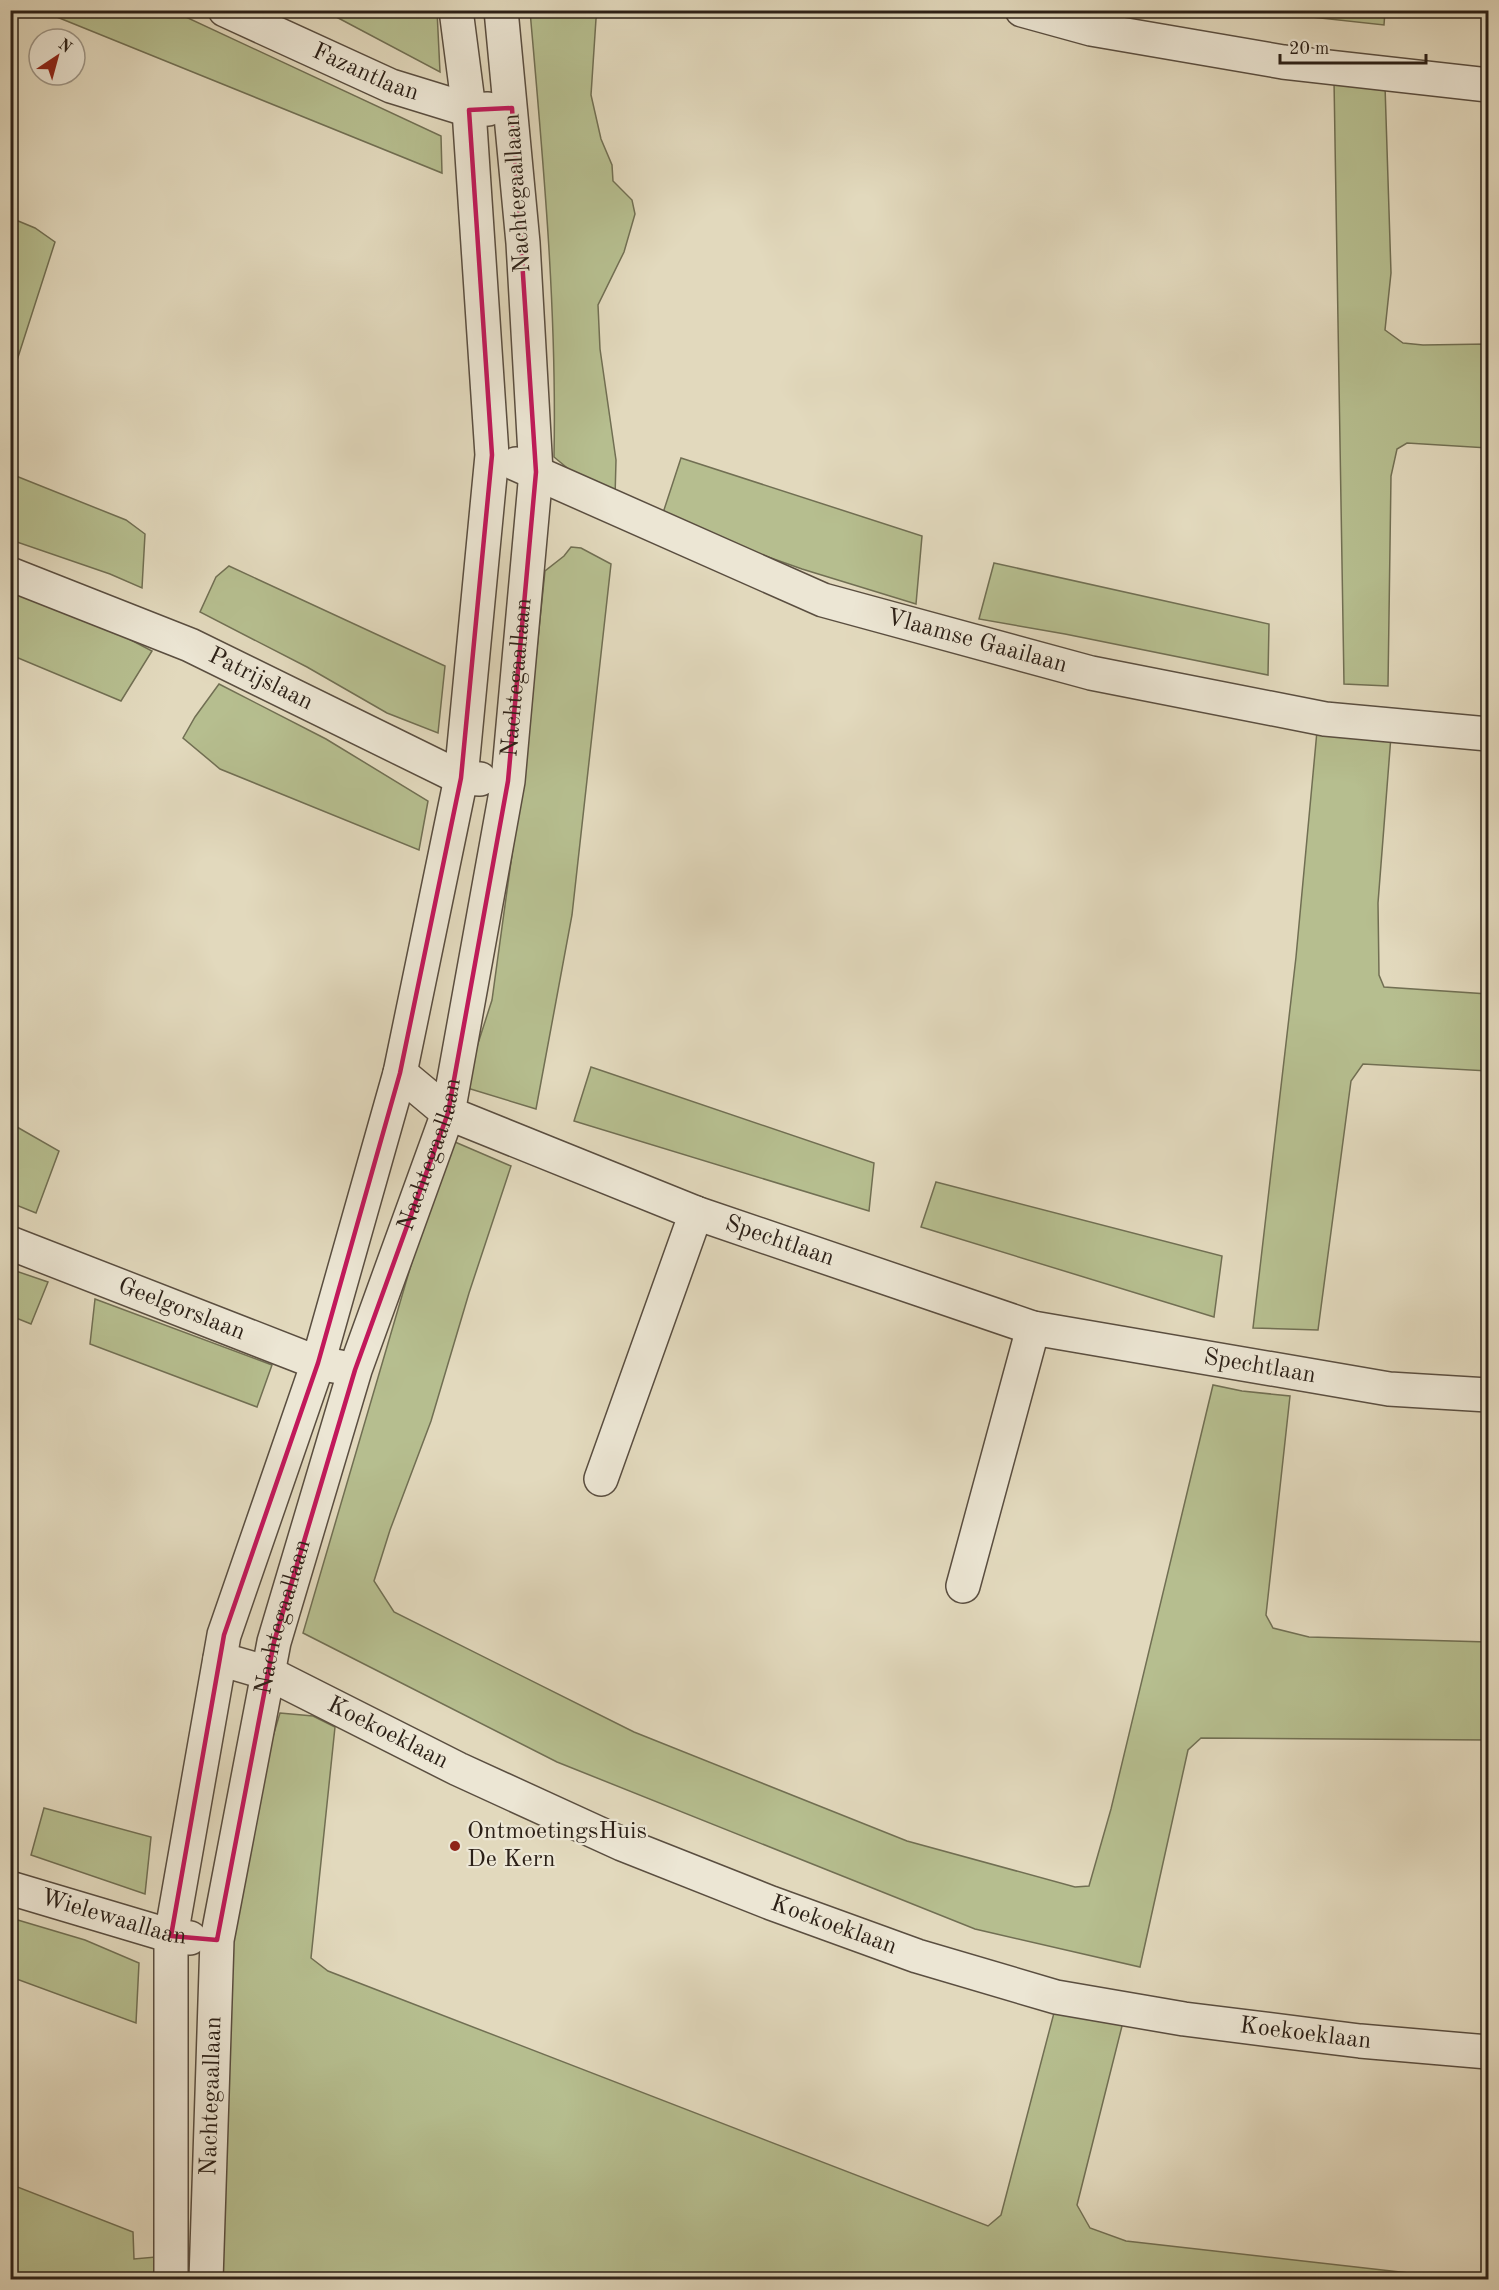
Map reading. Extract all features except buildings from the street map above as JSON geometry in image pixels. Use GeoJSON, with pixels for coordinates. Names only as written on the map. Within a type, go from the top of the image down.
{"type":"FeatureCollection","features":[{"type":"Feature","properties":{"kind":"street","name":"Fazantlaan"},"geometry":{"type":"LineString","coordinates":[[225,10],[391,86],[469,110],[512,108]]}},
{"type":"Feature","properties":{"kind":"street","name":"Nachtegaallaan"},"geometry":{"type":"LineString","coordinates":[[171,2280],[171,1936],[224,1635],[318,1363],[400,1073],[461,778],[492,455],[469,110],[456,10]]}},
{"type":"Feature","properties":{"kind":"street","name":"Nachtegaallaan"},"geometry":{"type":"LineString","coordinates":[[206,2280],[217,1940],[274,1642],[355,1370],[448,1113],[508,781],[536,472],[523,243],[501,10]]}},
{"type":"Feature","properties":{"kind":"street"},"geometry":{"type":"LineString","coordinates":[[1022,10],[1091,29],[1283,62],[1488,85]]}},
{"type":"Feature","properties":{"kind":"street","name":"Vlaamse Gaailaan"},"geometry":{"type":"LineString","coordinates":[[492,455],[536,472],[823,600],[1091,673],[1325,719],[1488,734]]}},
{"type":"Feature","properties":{"kind":"street","name":"Patrijslaan"},"geometry":{"type":"LineString","coordinates":[[10,574],[190,645],[461,778],[508,781]]}},
{"type":"Feature","properties":{"kind":"street","name":"Spechtlaan"},"geometry":{"type":"LineString","coordinates":[[400,1073],[448,1113],[696,1213],[1033,1328],[1389,1389],[1488,1395]]}},
{"type":"Feature","properties":{"kind":"street","name":"Spechtlaan"},"geometry":{"type":"LineString","coordinates":[[601,1479],[696,1213]]}},
{"type":"Feature","properties":{"kind":"street","name":"Geelgorslaan"},"geometry":{"type":"LineString","coordinates":[[10,1243],[318,1363],[355,1370]]}},
{"type":"Feature","properties":{"kind":"street"},"geometry":{"type":"LineString","coordinates":[[963,1586],[1033,1328]]}},
{"type":"Feature","properties":{"kind":"street","name":"Koekoeklaan"},"geometry":{"type":"LineString","coordinates":[[220,1659],[268,1673],[458,1769],[622,1844],[917,1956],[1056,1997],[1184,2019],[1359,2041],[1488,2052]]}},
{"type":"Feature","properties":{"kind":"street","name":"Wielewaallaan"},"geometry":{"type":"LineString","coordinates":[[10,1888],[171,1936],[217,1940]]}},
{"type":"Feature","properties":{"kind":"highlighted area"},"geometry":{"type":"Polygon","coordinates":[[[512,108],[536,472],[508,781],[448,1113],[355,1370],[274,1642],[217,1940],[171,1936],[224,1635],[318,1363],[400,1073],[461,778],[492,455],[469,110],[512,108]]]}},
{"type":"Feature","properties":{"kind":"green space"},"geometry":{"type":"Polygon","coordinates":[[[42,11],[173,11],[441,136],[442,173],[87,29],[87,27],[82,27],[42,11]]]}},
{"type":"Feature","properties":{"kind":"green space"},"geometry":{"type":"Polygon","coordinates":[[[325,11],[437,11],[440,72],[325,11]]]}},
{"type":"Feature","properties":{"kind":"green space"},"geometry":{"type":"Polygon","coordinates":[[[530,11],[600,11],[596,19],[591,95],[601,139],[612,165],[613,181],[632,200],[635,214],[624,252],[598,305],[600,349],[616,460],[615,498],[589,486],[554,457],[551,289],[530,11]]]}},
{"type":"Feature","properties":{"kind":"green space"},"geometry":{"type":"Polygon","coordinates":[[[1257,11],[1385,11],[1384,25],[1257,11]]]}},
{"type":"Feature","properties":{"kind":"green space"},"geometry":{"type":"Polygon","coordinates":[[[1334,80],[1385,86],[1391,273],[1385,330],[1403,343],[1488,344],[1488,448],[1407,443],[1397,449],[1391,476],[1388,686],[1344,684],[1334,80]]]}},
{"type":"Feature","properties":{"kind":"green space"},"geometry":{"type":"Polygon","coordinates":[[[11,218],[35,228],[55,242],[11,379],[11,218]]]}},
{"type":"Feature","properties":{"kind":"green space"},"geometry":{"type":"Polygon","coordinates":[[[681,458],[922,536],[916,604],[802,569],[661,519],[681,458]]]}},
{"type":"Feature","properties":{"kind":"green space"},"geometry":{"type":"Polygon","coordinates":[[[11,474],[126,520],[145,534],[142,588],[110,574],[11,540],[11,474]]]}},
{"type":"Feature","properties":{"kind":"green space"},"geometry":{"type":"Polygon","coordinates":[[[571,547],[581,548],[611,564],[572,915],[536,1109],[464,1087],[492,1000],[527,745],[545,571],[564,556],[571,547]]]}},
{"type":"Feature","properties":{"kind":"green space"},"geometry":{"type":"Polygon","coordinates":[[[994,563],[1269,624],[1268,675],[979,619],[994,563]]]}},
{"type":"Feature","properties":{"kind":"green space"},"geometry":{"type":"Polygon","coordinates":[[[229,566],[445,666],[438,733],[387,713],[307,667],[200,612],[216,577],[229,566]]]}},
{"type":"Feature","properties":{"kind":"green space"},"geometry":{"type":"Polygon","coordinates":[[[11,592],[91,619],[152,651],[121,701],[11,655],[11,592]]]}},
{"type":"Feature","properties":{"kind":"green space"},"geometry":{"type":"Polygon","coordinates":[[[219,684],[326,739],[428,801],[419,850],[220,769],[183,738],[219,684]]]}},
{"type":"Feature","properties":{"kind":"green space"},"geometry":{"type":"Polygon","coordinates":[[[1317,731],[1391,736],[1378,903],[1379,975],[1384,987],[1488,994],[1488,1071],[1363,1064],[1351,1081],[1318,1330],[1253,1328],[1296,957],[1317,731]]]}},
{"type":"Feature","properties":{"kind":"green space"},"geometry":{"type":"Polygon","coordinates":[[[591,1067],[874,1163],[869,1211],[574,1121],[591,1067]]]}},
{"type":"Feature","properties":{"kind":"green space"},"geometry":{"type":"Polygon","coordinates":[[[10,1123],[59,1151],[36,1213],[11,1203],[10,1123]]]}},
{"type":"Feature","properties":{"kind":"green space"},"geometry":{"type":"Polygon","coordinates":[[[448,1139],[511,1166],[469,1293],[431,1421],[390,1530],[374,1581],[394,1612],[634,1732],[907,1841],[1075,1887],[1089,1886],[1111,1809],[1213,1385],[1242,1391],[1290,1396],[1266,1615],[1273,1628],[1309,1637],[1488,1642],[1488,1740],[1201,1738],[1188,1750],[1140,1967],[975,1929],[557,1762],[303,1633],[448,1139]]]}},
{"type":"Feature","properties":{"kind":"green space"},"geometry":{"type":"Polygon","coordinates":[[[936,1182],[1222,1256],[1214,1317],[921,1227],[936,1182]]]}},
{"type":"Feature","properties":{"kind":"green space"},"geometry":{"type":"Polygon","coordinates":[[[10,1269],[48,1282],[31,1324],[11,1316],[10,1269]]]}},
{"type":"Feature","properties":{"kind":"green space"},"geometry":{"type":"Polygon","coordinates":[[[95,1299],[272,1365],[257,1407],[90,1344],[95,1299]]]}},
{"type":"Feature","properties":{"kind":"green space"},"geometry":{"type":"Polygon","coordinates":[[[280,1713],[313,1716],[335,1727],[311,1958],[328,1971],[988,2226],[1001,2215],[1055,2009],[1123,2022],[1077,2205],[1090,2228],[1126,2241],[1462,2279],[11,2279],[10,2184],[133,2232],[134,2259],[223,2251],[230,1941],[267,1756],[280,1713]]]}},
{"type":"Feature","properties":{"kind":"green space"},"geometry":{"type":"Polygon","coordinates":[[[44,1808],[151,1837],[145,1894],[31,1855],[44,1808]]]}},
{"type":"Feature","properties":{"kind":"green space"},"geometry":{"type":"Polygon","coordinates":[[[11,1918],[85,1940],[139,1963],[136,2023],[11,1977],[11,1918]]]}},
{"type":"Feature","properties":{"kind":"place","name":"OntmoetingsHuis De Kern"},"geometry":{"type":"Point","coordinates":[455,1846]}}]}
